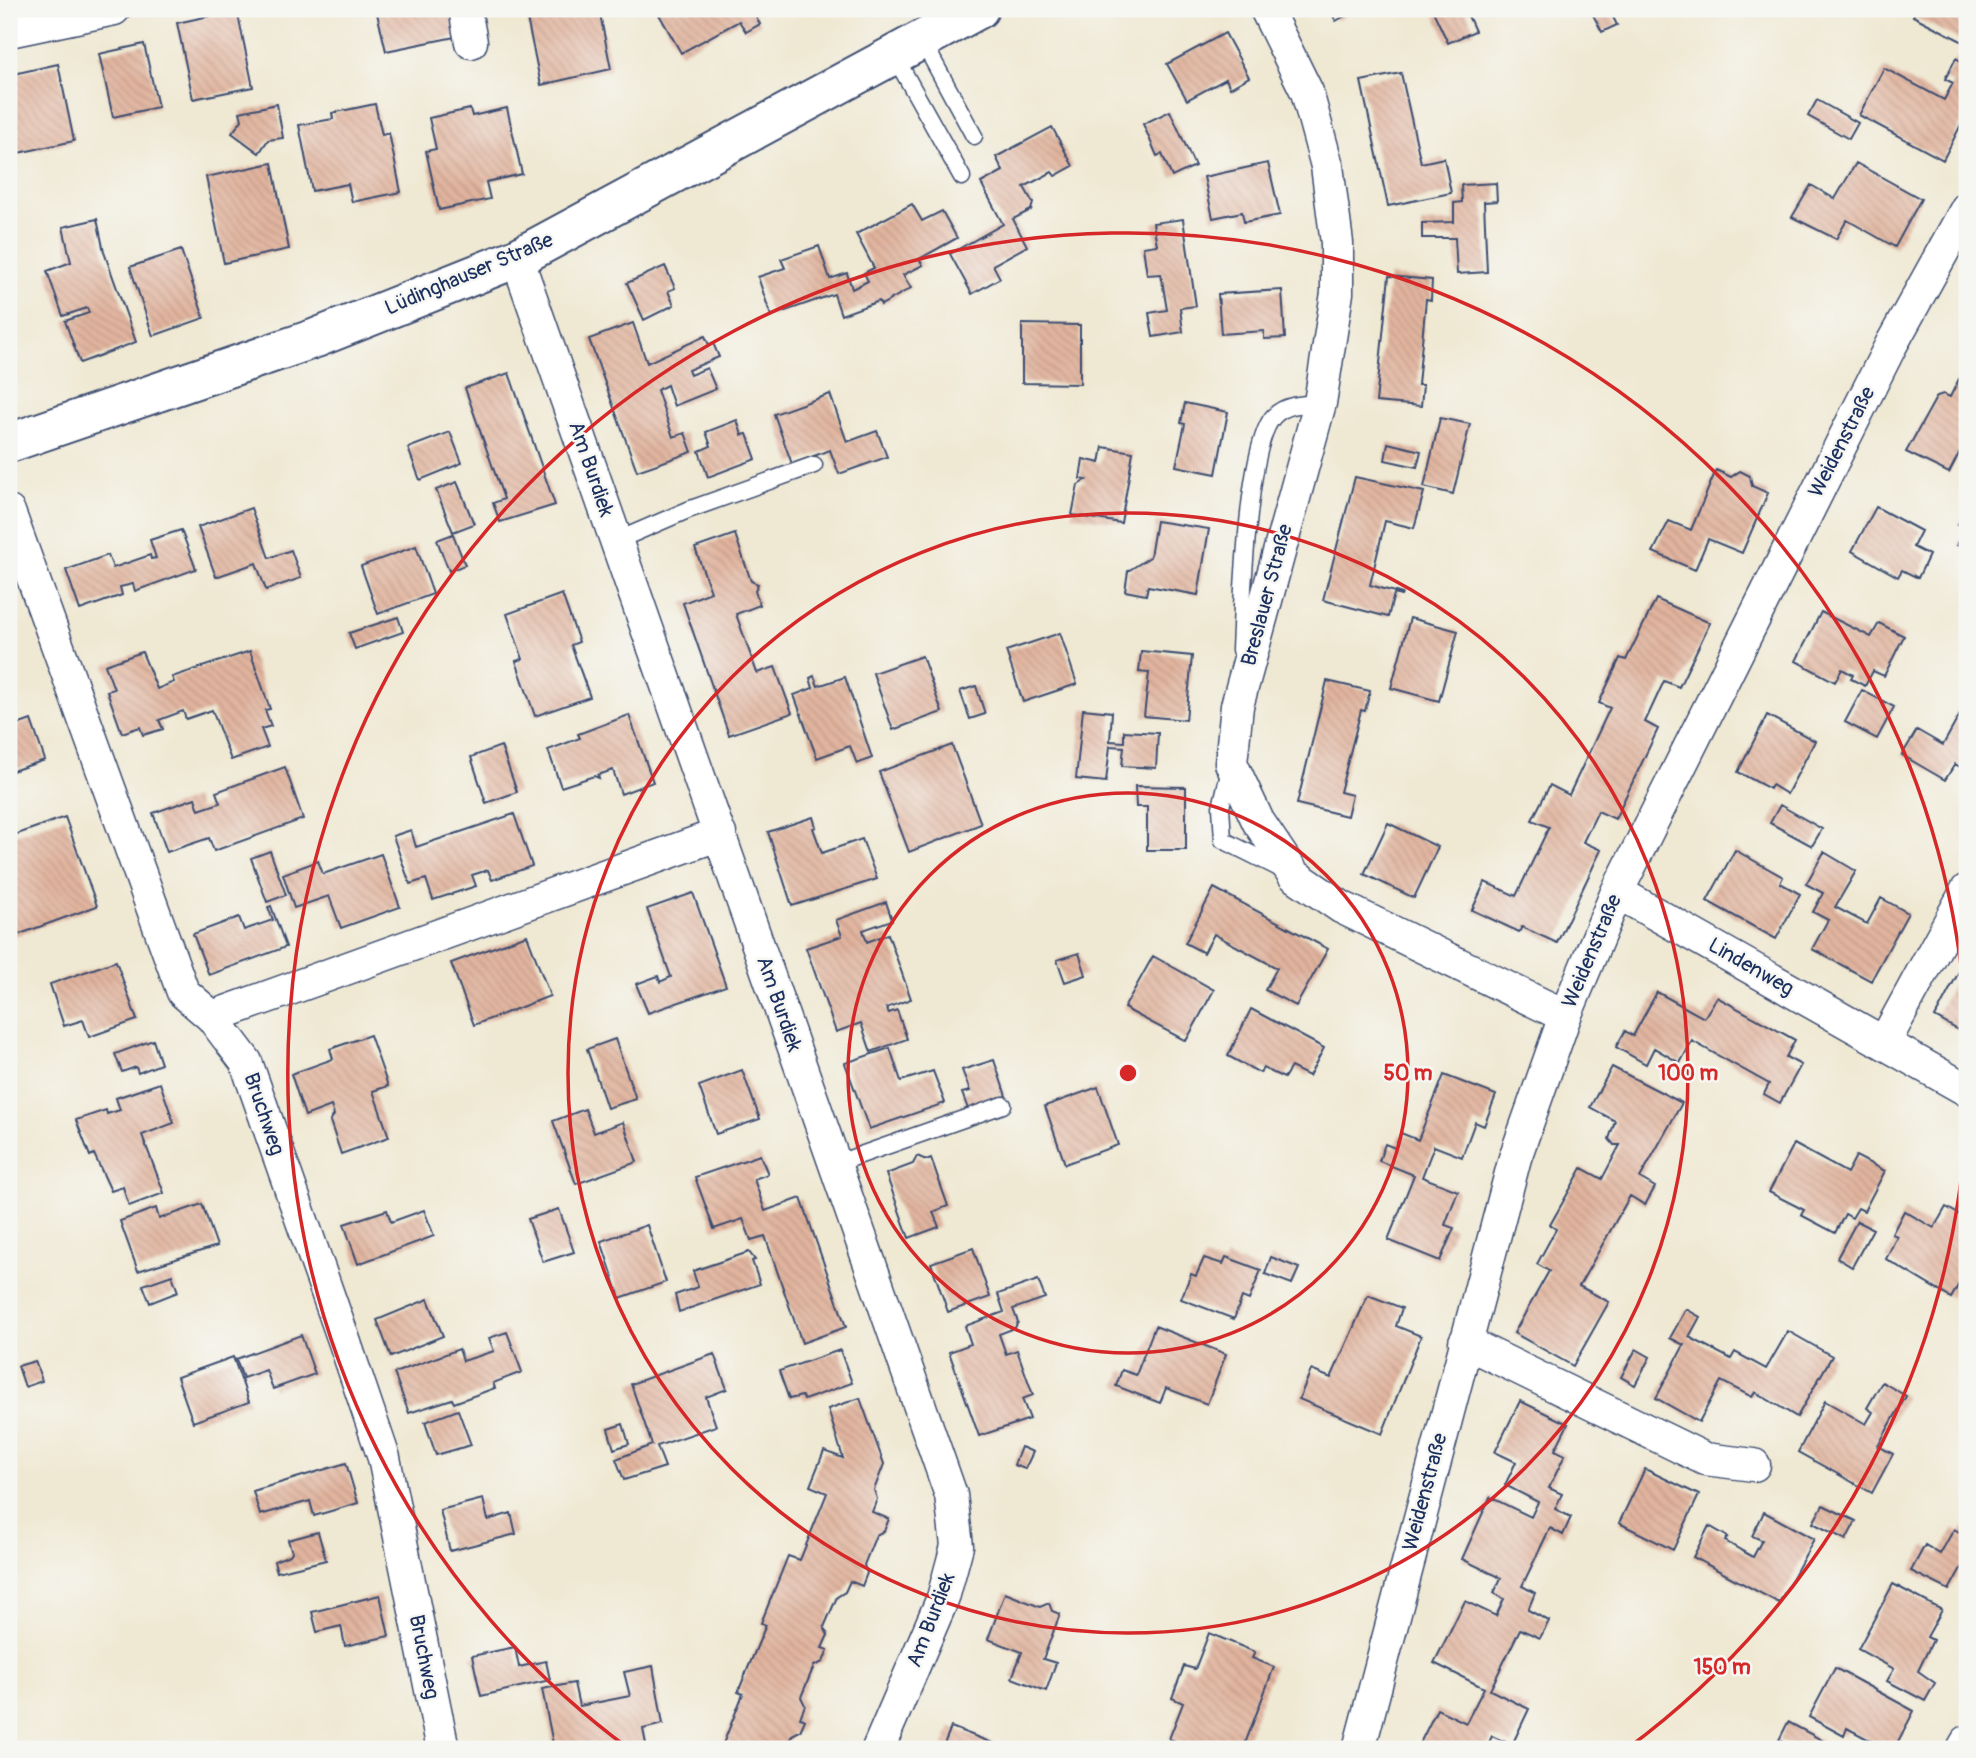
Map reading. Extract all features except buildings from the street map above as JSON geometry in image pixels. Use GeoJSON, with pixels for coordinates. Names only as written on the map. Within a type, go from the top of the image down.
{"type":"FeatureCollection","features":[{"type":"Feature","properties":{"kind":"street"},"geometry":{"type":"LineString","coordinates":[[9,31],[114,9]]}},
{"type":"Feature","properties":{"kind":"street"},"geometry":{"type":"LineString","coordinates":[[465,9],[471,42]]}},
{"type":"Feature","properties":{"kind":"street","name":"Lüdinghauser Straße"},"geometry":{"type":"LineString","coordinates":[[9,443],[316,338],[517,258],[979,9]]}},
{"type":"Feature","properties":{"kind":"street","name":"Breslauer Straße"},"geometry":{"type":"LineString","coordinates":[[1266,9],[1307,92],[1327,166],[1337,243],[1337,293],[1320,403],[1237,706],[1231,763],[1258,821],[1294,875],[1341,907],[1564,1016]]}},
{"type":"Feature","properties":{"kind":"street","name":"Weidenstraße"},"geometry":{"type":"LineString","coordinates":[[1359,1749],[1515,1158],[1564,1016],[1617,892],[1891,345],[1967,208]]}},
{"type":"Feature","properties":{"kind":"street","name":"Am Burdiek"},"geometry":{"type":"LineString","coordinates":[[517,258],[951,1495],[957,1546],[943,1598],[878,1749]]}},
{"type":"Feature","properties":{"kind":"street","name":"Bruchweg"},"geometry":{"type":"LineString","coordinates":[[9,512],[183,992],[212,1017],[246,1062],[384,1458],[443,1749]]}},
{"type":"Feature","properties":{"kind":"street"},"geometry":{"type":"LineString","coordinates":[[212,1017],[720,834]]}},
{"type":"Feature","properties":{"kind":"street"},"geometry":{"type":"LineString","coordinates":[[1884,1043],[1967,890]]}},
{"type":"Feature","properties":{"kind":"street","name":"Lindenweg"},"geometry":{"type":"LineString","coordinates":[[1617,892],[1967,1090]]}},
{"type":"Feature","properties":{"kind":"street"},"geometry":{"type":"LineString","coordinates":[[1465,1342],[1705,1459],[1755,1465]]}},
{"type":"Feature","properties":{"kind":"street"},"geometry":{"type":"LineString","coordinates":[[1963,1749],[1967,1742]]}},
{"type":"Feature","properties":{"kind":"lane"},"geometry":{"type":"LineString","coordinates":[[908,48],[974,136]]}},
{"type":"Feature","properties":{"kind":"lane"},"geometry":{"type":"LineString","coordinates":[[908,48],[962,177]]}},
{"type":"Feature","properties":{"kind":"lane"},"geometry":{"type":"LineString","coordinates":[[1237,706],[1245,557],[1262,436],[1272,417],[1281,410],[1320,403]]}},
{"type":"Feature","properties":{"kind":"lane"},"geometry":{"type":"LineString","coordinates":[[616,541],[688,510],[814,466]]}},
{"type":"Feature","properties":{"kind":"lane"},"geometry":{"type":"LineString","coordinates":[[835,1164],[1003,1105]]}}]}
